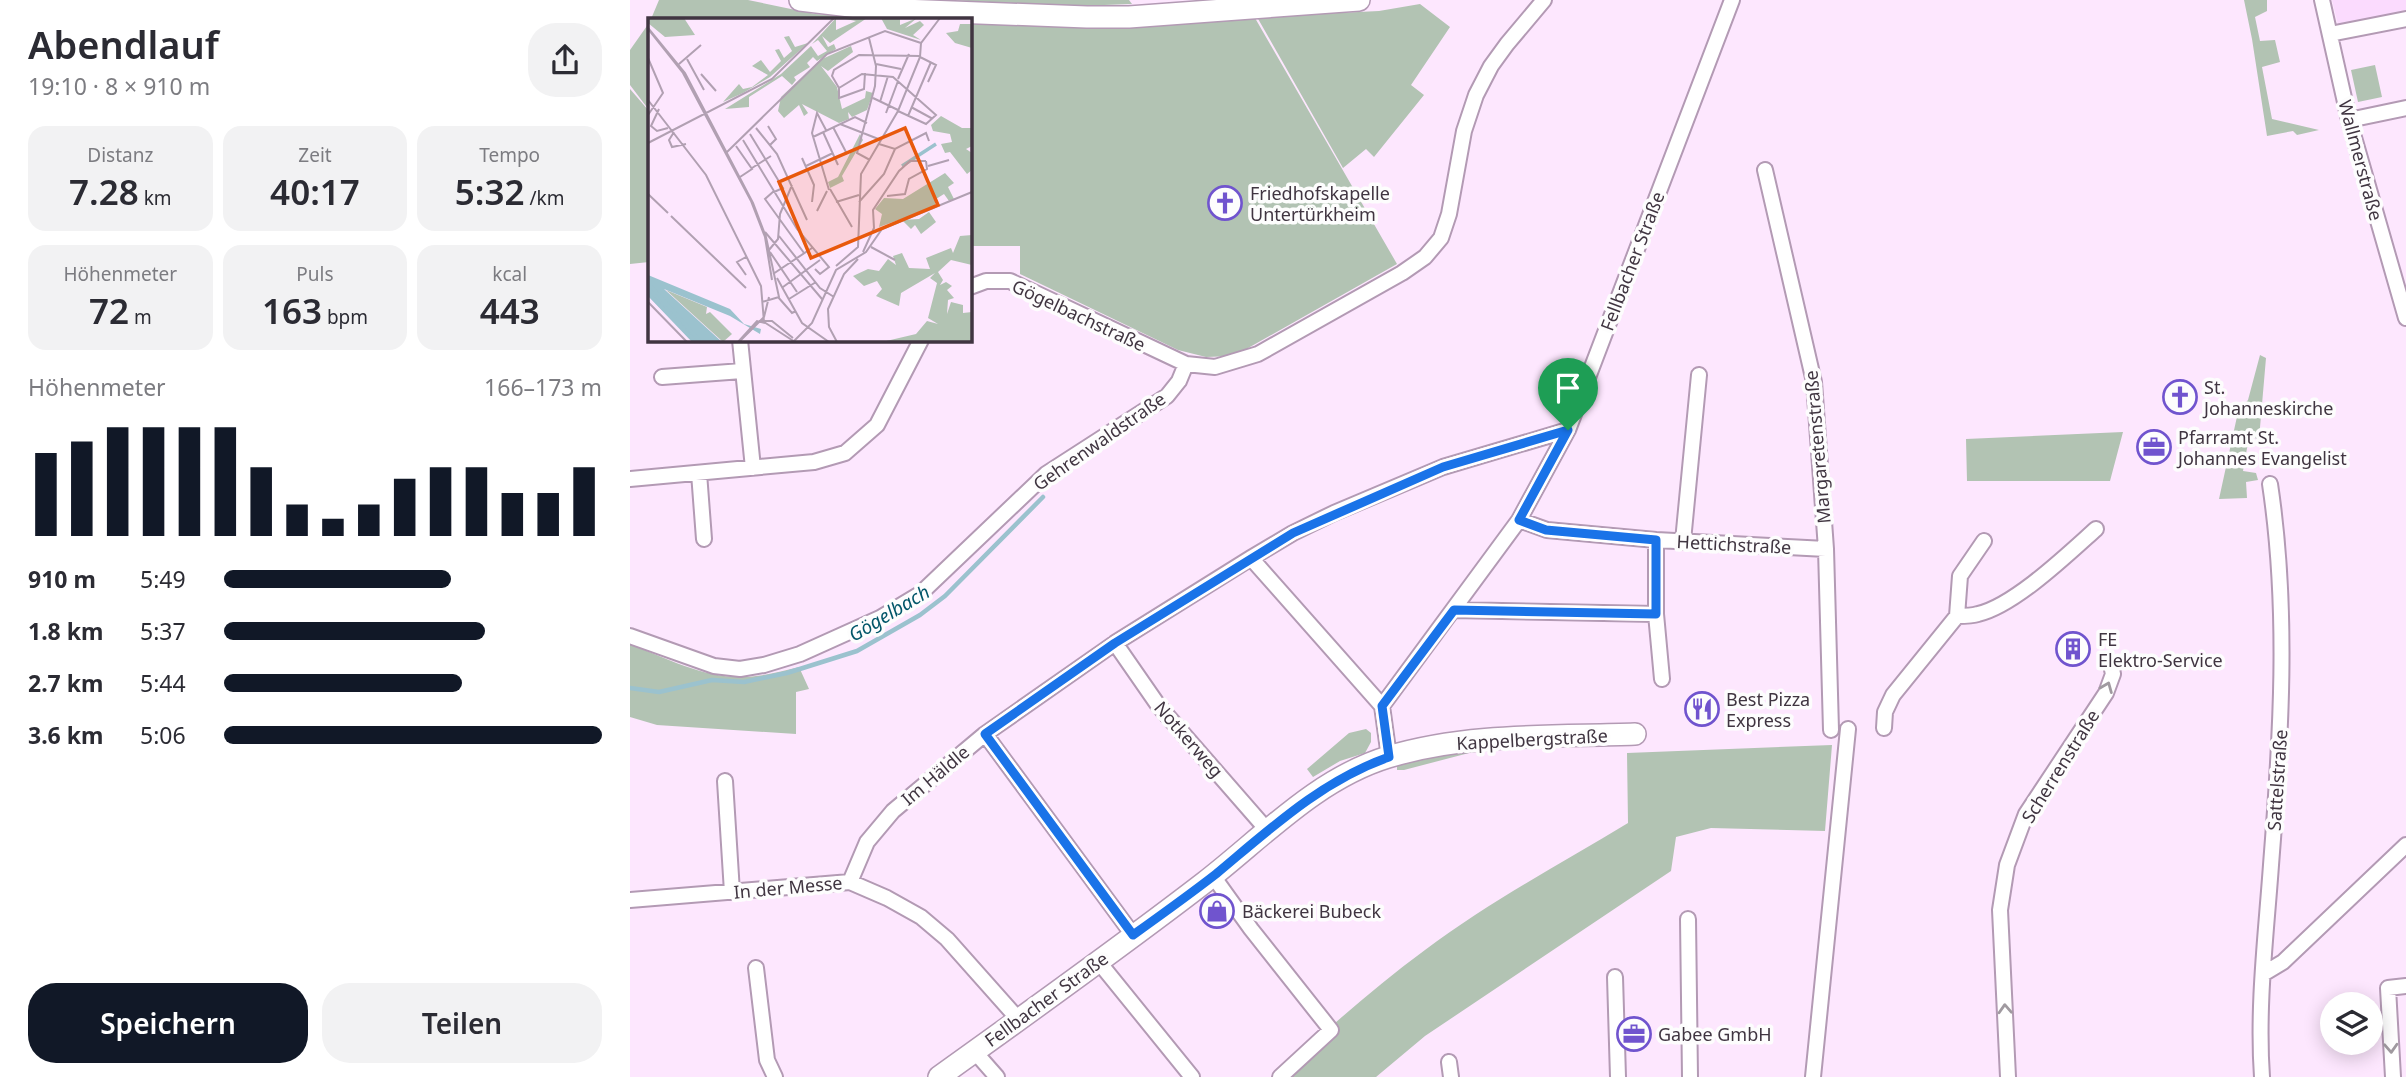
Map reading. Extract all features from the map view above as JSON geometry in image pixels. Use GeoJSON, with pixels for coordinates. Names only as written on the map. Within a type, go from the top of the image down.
{"type":"FeatureCollection","features":[{"type":"Feature","properties":{"kind":"street"},"geometry":{"type":"LineString","coordinates":[[800,0],[875,9],[1087,18],[1359,0]]}},
{"type":"Feature","properties":{"kind":"street"},"geometry":{"type":"LineString","coordinates":[[1186,364],[1215,367],[1258,354],[1402,273],[1425,257],[1440,238],[1449,214],[1464,131],[1476,95],[1491,66],[1544,0]]}},
{"type":"Feature","properties":{"kind":"street","name":"Fellbacher Straße"},"geometry":{"type":"LineString","coordinates":[[1382,706],[1519,520],[1568,430],[1732,0]]}},
{"type":"Feature","properties":{"kind":"street","name":"Wallmerstraße"},"geometry":{"type":"LineString","coordinates":[[2322,0],[2348,120],[2406,318]]}},
{"type":"Feature","properties":{"kind":"street"},"geometry":{"type":"LineString","coordinates":[[2330,34],[2406,19]]}},
{"type":"Feature","properties":{"kind":"street"},"geometry":{"type":"LineString","coordinates":[[2348,120],[2406,108]]}},
{"type":"Feature","properties":{"kind":"street","name":"Margaretenstraße"},"geometry":{"type":"LineString","coordinates":[[1765,170],[1814,382],[1826,549],[1831,730]]}},
{"type":"Feature","properties":{"kind":"street","name":"Gögelbachstraße"},"geometry":{"type":"LineString","coordinates":[[971,287],[986,281],[1010,281],[1186,364]]}},
{"type":"Feature","properties":{"kind":"street"},"geometry":{"type":"LineString","coordinates":[[740,341],[753,467]]}},
{"type":"Feature","properties":{"kind":"street"},"geometry":{"type":"LineString","coordinates":[[630,479],[814,462],[845,453],[877,425],[920,341]]}},
{"type":"Feature","properties":{"kind":"street","name":"Gehrenwaldstraße"},"geometry":{"type":"LineString","coordinates":[[630,636],[714,666],[740,668],[764,665],[800,654],[880,618],[920,594],[1046,474],[1167,396],[1179,381],[1186,364]]}},
{"type":"Feature","properties":{"kind":"street"},"geometry":{"type":"LineString","coordinates":[[662,377],[742,371]]}},
{"type":"Feature","properties":{"kind":"street"},"geometry":{"type":"LineString","coordinates":[[1683,541],[1699,375]]}},
{"type":"Feature","properties":{"kind":"street","name":"Im Häldle"},"geometry":{"type":"LineString","coordinates":[[850,882],[866,842],[893,811],[985,734],[1115,643],[1293,533],[1334,513],[1443,467],[1568,430]]}},
{"type":"Feature","properties":{"kind":"street"},"geometry":{"type":"LineString","coordinates":[[699,473],[704,540]]}},
{"type":"Feature","properties":{"kind":"street","name":"Sattelstraße"},"geometry":{"type":"LineString","coordinates":[[2262,1077],[2259,1038],[2283,681],[2277,531],[2270,484]]}},
{"type":"Feature","properties":{"kind":"street","name":"Hettichstraße"},"geometry":{"type":"LineString","coordinates":[[1519,520],[1546,530],[1656,540],[1826,549]]}},
{"type":"Feature","properties":{"kind":"street"},"geometry":{"type":"LineString","coordinates":[[1957,616],[1979,614],[2012,598],[2051,569],[2096,529]]}},
{"type":"Feature","properties":{"kind":"street"},"geometry":{"type":"LineString","coordinates":[[1656,540],[1656,614],[1662,679]]}},
{"type":"Feature","properties":{"kind":"street"},"geometry":{"type":"LineString","coordinates":[[1884,728],[1885,712],[1893,695],[1957,616],[1961,576],[1984,541]]}},
{"type":"Feature","properties":{"kind":"street"},"geometry":{"type":"LineString","coordinates":[[1251,558],[1382,706],[1389,757]]}},
{"type":"Feature","properties":{"kind":"street"},"geometry":{"type":"LineString","coordinates":[[1454,610],[1656,614]]}},
{"type":"Feature","properties":{"kind":"street","name":"Notkerweg"},"geometry":{"type":"LineString","coordinates":[[1115,643],[1158,705],[1268,831]]}},
{"type":"Feature","properties":{"kind":"street","name":"Scherrenstraße"},"geometry":{"type":"LineString","coordinates":[[2008,1077],[2000,910],[2007,865],[2026,814],[2106,694],[2113,674],[2111,665]]}},
{"type":"Feature","properties":{"kind":"street"},"geometry":{"type":"LineString","coordinates":[[1813,1077],[1848,729]]}},
{"type":"Feature","properties":{"kind":"street"},"geometry":{"type":"LineString","coordinates":[[985,734],[1133,935]]}},
{"type":"Feature","properties":{"kind":"street","name":"Kappelbergstraße"},"geometry":{"type":"LineString","coordinates":[[1389,757],[1444,745],[1491,739],[1635,734]]}},
{"type":"Feature","properties":{"kind":"street","name":"Fellbacher Straße"},"geometry":{"type":"LineString","coordinates":[[939,1077],[1213,876],[1318,792],[1345,775],[1389,757]]}},
{"type":"Feature","properties":{"kind":"street"},"geometry":{"type":"LineString","coordinates":[[725,781],[732,892]]}},
{"type":"Feature","properties":{"kind":"street"},"geometry":{"type":"LineString","coordinates":[[2263,974],[2283,962],[2406,845]]}},
{"type":"Feature","properties":{"kind":"street"},"geometry":{"type":"LineString","coordinates":[[1213,876],[1331,1030],[1280,1077]]}},
{"type":"Feature","properties":{"kind":"street","name":"In der Messe"},"geometry":{"type":"LineString","coordinates":[[630,900],[850,882],[887,898],[923,919],[947,939],[1019,1020]]}},
{"type":"Feature","properties":{"kind":"street"},"geometry":{"type":"LineString","coordinates":[[1688,919],[1690,1077]]}},
{"type":"Feature","properties":{"kind":"street"},"geometry":{"type":"LineString","coordinates":[[1098,961],[1192,1077]]}},
{"type":"Feature","properties":{"kind":"street"},"geometry":{"type":"LineString","coordinates":[[756,968],[767,1060],[775,1077]]}},
{"type":"Feature","properties":{"kind":"street"},"geometry":{"type":"LineString","coordinates":[[1615,977],[1618,1077]]}},
{"type":"Feature","properties":{"kind":"street"},"geometry":{"type":"LineString","coordinates":[[2393,1077],[2388,988],[2406,986]]}},
{"type":"Feature","properties":{"kind":"street"},"geometry":{"type":"LineString","coordinates":[[975,1052],[997,1077]]}},
{"type":"Feature","properties":{"kind":"street"},"geometry":{"type":"LineString","coordinates":[[1450,1062],[1451,1077]]}},
{"type":"Feature","properties":{"kind":"shaded area"},"geometry":{"type":"Polygon","coordinates":[[[2332,0],[2406,0],[2406,14],[2339,28],[2332,0]]]}},
{"type":"Feature","properties":{"kind":"green space"},"geometry":{"type":"Polygon","coordinates":[[[659,0],[748,0],[815,14],[872,18],[651,18],[659,0]]]}},
{"type":"Feature","properties":{"kind":"green space"},"geometry":{"type":"Polygon","coordinates":[[[946,0],[1129,0],[1132,4],[1077,6],[946,0]]]}},
{"type":"Feature","properties":{"kind":"green space"},"geometry":{"type":"Polygon","coordinates":[[[2244,0],[2267,0],[2267,11],[2255,17],[2260,41],[2275,40],[2280,62],[2262,67],[2272,119],[2319,130],[2297,135],[2293,131],[2267,136],[2244,0]]]}},
{"type":"Feature","properties":{"kind":"green space"},"geometry":{"type":"Polygon","coordinates":[[[1420,4],[1450,27],[1411,85],[1424,95],[1374,157],[1366,149],[1343,168],[1257,17],[1379,11],[1420,4]]]}},
{"type":"Feature","properties":{"kind":"green space"},"geometry":{"type":"Polygon","coordinates":[[[1255,18],[1397,264],[1234,356],[1206,357],[1178,350],[1020,274],[1020,246],[971,246],[971,23],[1151,25],[1255,18]]]}},
{"type":"Feature","properties":{"kind":"green space"},"geometry":{"type":"Polygon","coordinates":[[[648,24],[648,109],[630,85],[630,50],[648,24]]]}},
{"type":"Feature","properties":{"kind":"green space"},"geometry":{"type":"Polygon","coordinates":[[[2375,65],[2382,97],[2358,102],[2351,70],[2375,65]]]}},
{"type":"Feature","properties":{"kind":"green space"},"geometry":{"type":"Polygon","coordinates":[[[630,89],[648,110],[648,262],[630,264],[630,89]]]}},
{"type":"Feature","properties":{"kind":"green space"},"geometry":{"type":"Polygon","coordinates":[[[2260,355],[2266,358],[2259,439],[2249,437],[2243,471],[2256,473],[2258,480],[2246,482],[2247,498],[2219,499],[2238,412],[2248,400],[2260,355]]]}},
{"type":"Feature","properties":{"kind":"green space"},"geometry":{"type":"Polygon","coordinates":[[[2123,432],[2110,481],[1967,481],[1966,439],[2123,432]]]}},
{"type":"Feature","properties":{"kind":"green space"},"geometry":{"type":"Polygon","coordinates":[[[630,644],[684,666],[726,676],[755,676],[799,667],[809,689],[796,692],[796,734],[657,725],[630,717],[630,644]]]}},
{"type":"Feature","properties":{"kind":"green space"},"geometry":{"type":"Polygon","coordinates":[[[1366,729],[1371,733],[1371,742],[1365,753],[1340,761],[1313,777],[1307,769],[1349,733],[1366,729]]]}},
{"type":"Feature","properties":{"kind":"green space"},"geometry":{"type":"Polygon","coordinates":[[[1832,745],[1825,831],[1711,828],[1676,837],[1671,871],[1425,1036],[1376,1077],[1275,1077],[1367,996],[1449,932],[1628,823],[1627,753],[1832,745]]]}},
{"type":"Feature","properties":{"kind":"green space"},"geometry":{"type":"Polygon","coordinates":[[[1468,750],[1469,753],[1397,770],[1397,765],[1468,750]]]}},
{"type":"Feature","properties":{"kind":"waterway","name":"Gögelbach"},"geometry":{"type":"LineString","coordinates":[[630,688],[659,692],[712,680],[744,682],[787,673],[857,651],[920,615],[945,596],[1043,497]]}},
{"type":"Feature","properties":{"kind":"place","name":"Friedhofskapelle Untertürkheim"},"geometry":{"type":"Point","coordinates":[1225,203]}},
{"type":"Feature","properties":{"kind":"place","name":"St. Johanneskirche"},"geometry":{"type":"Point","coordinates":[2180,397]}},
{"type":"Feature","properties":{"kind":"place","name":"Pfarramt St. Johannes Evangelist"},"geometry":{"type":"Point","coordinates":[2154,447]}},
{"type":"Feature","properties":{"kind":"place","name":"FE Elektro-Service"},"geometry":{"type":"Point","coordinates":[2073,649]}},
{"type":"Feature","properties":{"kind":"place","name":"Best Pizza Express"},"geometry":{"type":"Point","coordinates":[1702,709]}},
{"type":"Feature","properties":{"kind":"place","name":"Bäckerei Bubeck"},"geometry":{"type":"Point","coordinates":[1217,911]}},
{"type":"Feature","properties":{"kind":"place","name":"Gabee GmbH"},"geometry":{"type":"Point","coordinates":[1634,1034]}},
{"type":"Feature","properties":{"kind":"route"},"geometry":{"type":"LineString","coordinates":[[1568,430],[1519,520],[1546,530],[1656,540],[1656,614],[1454,610],[1382,706],[1389,757],[1345,775],[1318,792],[1213,876],[1133,935],[985,734],[1115,643],[1293,533],[1443,467],[1568,430]]}}]}
